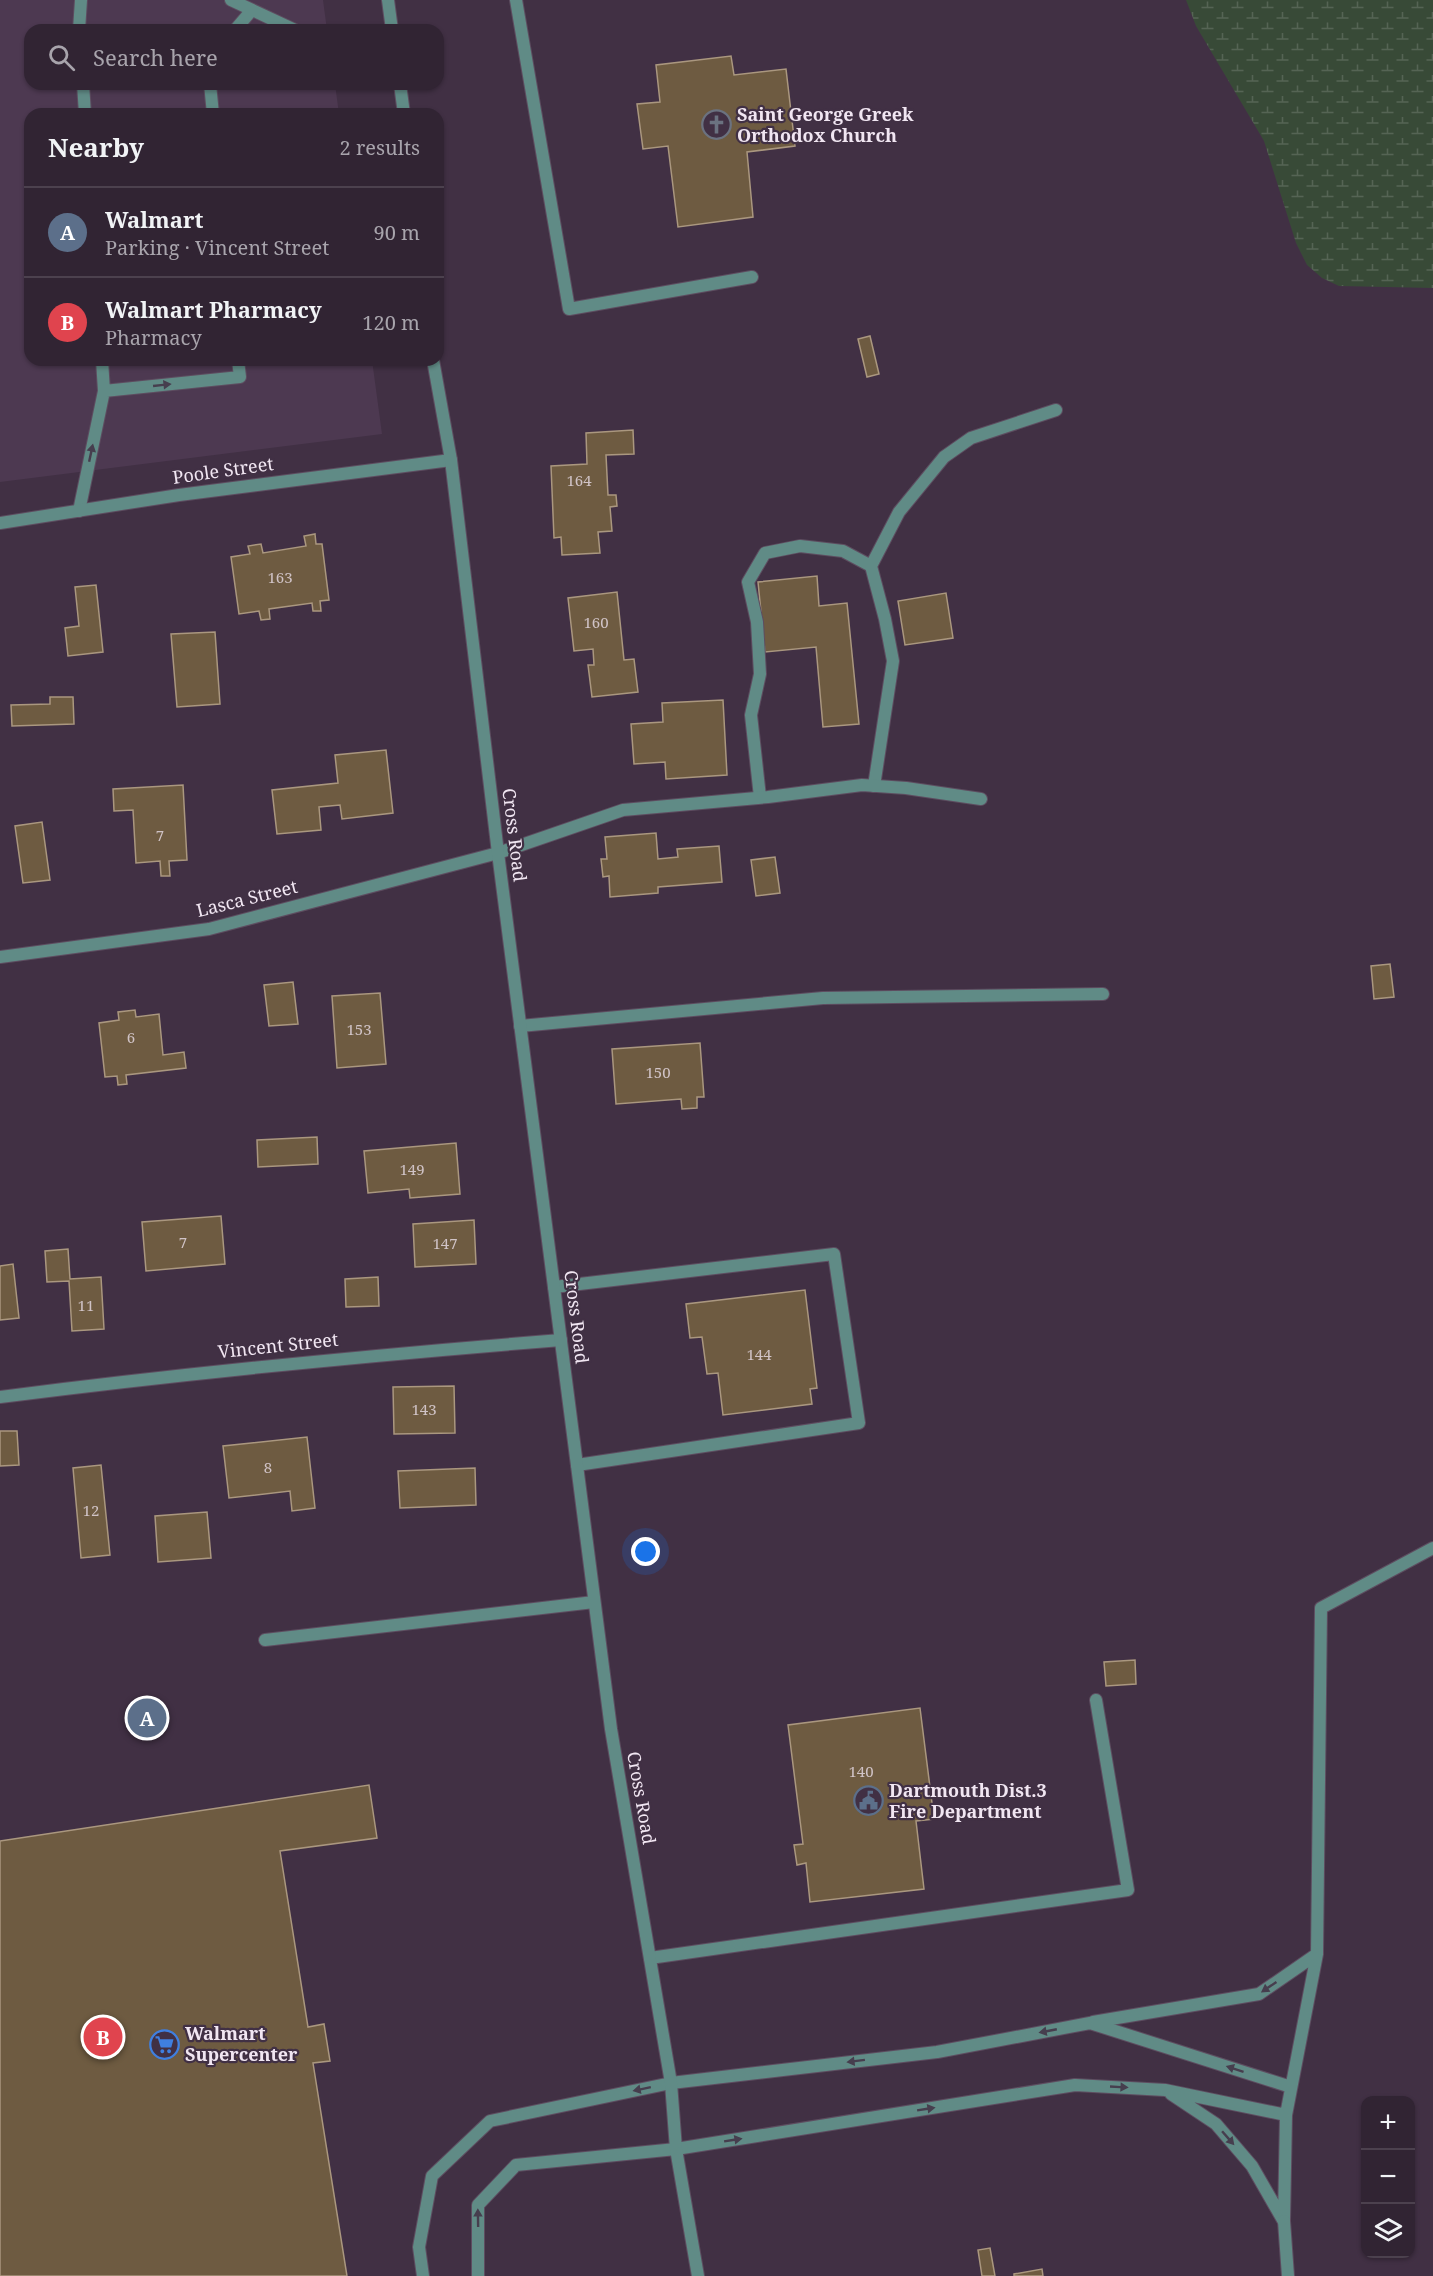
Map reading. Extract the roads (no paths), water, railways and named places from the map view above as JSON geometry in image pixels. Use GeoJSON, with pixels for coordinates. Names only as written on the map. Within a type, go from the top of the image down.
{"type":"FeatureCollection","features":[{"type":"Feature","properties":{"kind":"street"},"geometry":{"type":"LineString","coordinates":[[79,24],[81,0]]}},
{"type":"Feature","properties":{"kind":"street"},"geometry":{"type":"LineString","coordinates":[[231,0],[282,24]]}},
{"type":"Feature","properties":{"kind":"street"},"geometry":{"type":"LineString","coordinates":[[388,0],[391,24]]}},
{"type":"Feature","properties":{"kind":"street"},"geometry":{"type":"LineString","coordinates":[[516,0],[568,309],[752,278]]}},
{"type":"Feature","properties":{"kind":"street"},"geometry":{"type":"LineString","coordinates":[[240,24],[252,10]]}},
{"type":"Feature","properties":{"kind":"street"},"geometry":{"type":"LineString","coordinates":[[83,90],[84,108]]}},
{"type":"Feature","properties":{"kind":"street"},"geometry":{"type":"LineString","coordinates":[[211,90],[212,108]]}},
{"type":"Feature","properties":{"kind":"street"},"geometry":{"type":"LineString","coordinates":[[401,90],[403,108]]}},
{"type":"Feature","properties":{"kind":"street"},"geometry":{"type":"LineString","coordinates":[[79,511],[104,391],[102,366]]}},
{"type":"Feature","properties":{"kind":"street"},"geometry":{"type":"LineString","coordinates":[[104,391],[240,378],[239,366]]}},
{"type":"Feature","properties":{"kind":"street","name":"Cross Road"},"geometry":{"type":"LineString","coordinates":[[435,366],[451,460],[498,853],[611,1729],[671,2083],[676,2149],[698,2276]]}},
{"type":"Feature","properties":{"kind":"street"},"geometry":{"type":"LineString","coordinates":[[874,786],[893,661],[871,566],[899,512],[944,457],[971,438],[1056,410]]}},
{"type":"Feature","properties":{"kind":"street","name":"Poole Street"},"geometry":{"type":"LineString","coordinates":[[0,523],[179,495],[451,460]]}},
{"type":"Feature","properties":{"kind":"street"},"geometry":{"type":"LineString","coordinates":[[760,797],[751,715],[760,674],[757,621],[748,582],[765,553],[800,546],[843,550],[871,566]]}},
{"type":"Feature","properties":{"kind":"street","name":"Lasca Street"},"geometry":{"type":"LineString","coordinates":[[0,957],[209,929],[498,853],[623,810],[862,785],[981,799]]}},
{"type":"Feature","properties":{"kind":"street"},"geometry":{"type":"LineString","coordinates":[[520,1026],[823,998],[1104,994]]}},
{"type":"Feature","properties":{"kind":"street"},"geometry":{"type":"LineString","coordinates":[[554,1287],[834,1254],[859,1423],[577,1465]]}},
{"type":"Feature","properties":{"kind":"street","name":"Vincent Street"},"geometry":{"type":"LineString","coordinates":[[0,1396],[353,1357],[561,1340]]}},
{"type":"Feature","properties":{"kind":"street"},"geometry":{"type":"LineString","coordinates":[[1288,2276],[1284,2222],[1286,2115],[1317,1954],[1321,1608],[1433,1548]]}},
{"type":"Feature","properties":{"kind":"street"},"geometry":{"type":"LineString","coordinates":[[265,1640],[594,1602]]}},
{"type":"Feature","properties":{"kind":"street"},"geometry":{"type":"LineString","coordinates":[[650,1958],[1128,1890],[1096,1700]]}},
{"type":"Feature","properties":{"kind":"street"},"geometry":{"type":"LineString","coordinates":[[423,2276],[419,2247],[432,2176],[490,2121],[671,2083],[937,2052],[1259,1994],[1317,1954]]}},
{"type":"Feature","properties":{"kind":"street"},"geometry":{"type":"LineString","coordinates":[[1090,2023],[1291,2087]]}},
{"type":"Feature","properties":{"kind":"street"},"geometry":{"type":"LineString","coordinates":[[478,2276],[478,2205],[516,2165],[676,2149],[1075,2085],[1165,2090],[1286,2115]]}},
{"type":"Feature","properties":{"kind":"street"},"geometry":{"type":"LineString","coordinates":[[1165,2090],[1216,2124],[1252,2166],[1284,2222]]}},
{"type":"Feature","properties":{"kind":"place","name":"Saint George Greek Orthodox Church"},"geometry":{"type":"Point","coordinates":[716,125]}},
{"type":"Feature","properties":{"kind":"place","name":"Walmart"},"geometry":{"type":"Point","coordinates":[147,1718]}},
{"type":"Feature","properties":{"kind":"place","name":"Dartmouth Dist.3 Fire Department"},"geometry":{"type":"Point","coordinates":[868,1801]}},
{"type":"Feature","properties":{"kind":"place","name":"Walmart Pharmacy"},"geometry":{"type":"Point","coordinates":[103,2037]}},
{"type":"Feature","properties":{"kind":"place","name":"Walmart Supercenter"},"geometry":{"type":"Point","coordinates":[164,2044]}}]}
